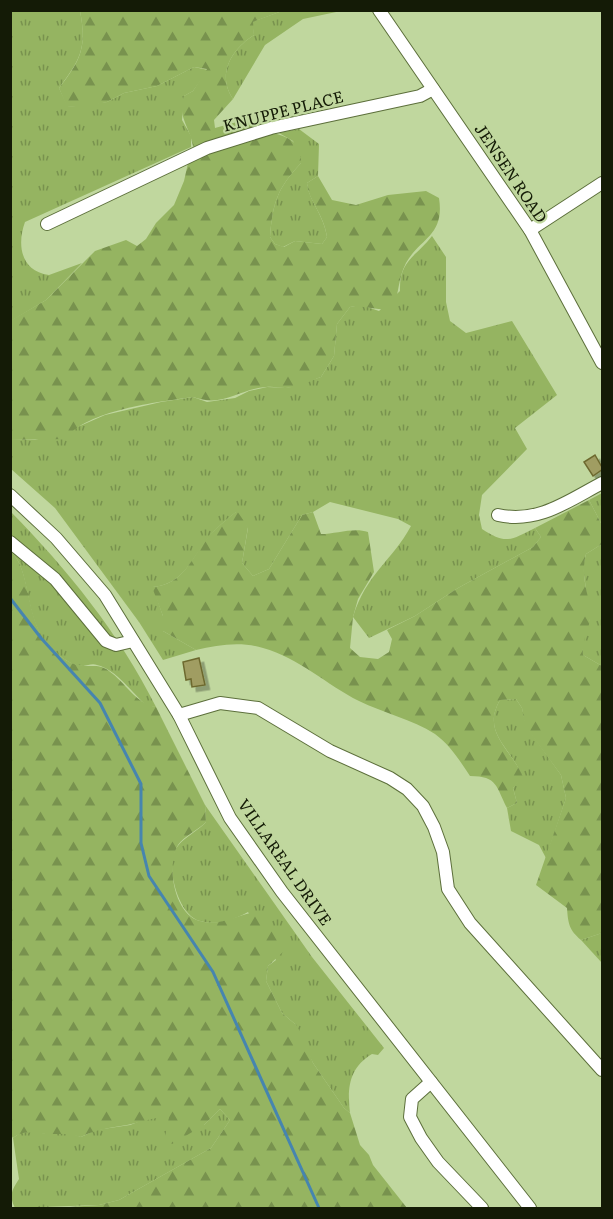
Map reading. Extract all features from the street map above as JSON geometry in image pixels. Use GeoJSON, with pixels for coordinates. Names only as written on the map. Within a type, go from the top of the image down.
{"type":"FeatureCollection","features":[{"type":"Feature","properties":{"kind":"street","name":"JENSEN ROAD"},"geometry":{"type":"LineString","coordinates":[[379,10],[530,230],[603,363]]}},
{"type":"Feature","properties":{"kind":"street","name":"KNUPPE PLACE"},"geometry":{"type":"LineString","coordinates":[[47,224],[207,148],[271,128],[420,96],[433,89]]}},
{"type":"Feature","properties":{"kind":"street"},"geometry":{"type":"LineString","coordinates":[[530,230],[603,183]]}},
{"type":"Feature","properties":{"kind":"street"},"geometry":{"type":"LineString","coordinates":[[498,515],[516,519],[544,513],[603,483]]}},
{"type":"Feature","properties":{"kind":"street","name":"VILLAREAL DRIVE"},"geometry":{"type":"LineString","coordinates":[[10,495],[56,538],[98,587],[179,715],[230,818],[282,892],[530,1209]]}},
{"type":"Feature","properties":{"kind":"street"},"geometry":{"type":"LineString","coordinates":[[10,542],[55,579],[106,641],[116,645],[133,640]]}},
{"type":"Feature","properties":{"kind":"street"},"geometry":{"type":"LineString","coordinates":[[179,715],[220,703],[258,708],[330,751],[390,778],[407,789],[423,806],[434,827],[443,852],[448,888],[470,923],[603,1070]]}},
{"type":"Feature","properties":{"kind":"street"},"geometry":{"type":"LineString","coordinates":[[431,1082],[412,1099],[410,1117],[438,1162],[482,1209]]}},
{"type":"Feature","properties":{"kind":"green space"},"geometry":{"type":"Polygon","coordinates":[[[11,11],[80,11],[83,34],[80,52],[73,69],[59,88],[68,107],[107,102],[124,93],[157,86],[194,67],[208,70],[193,91],[184,96],[182,120],[191,136],[191,147],[25,222],[21,247],[23,255],[32,268],[49,275],[82,263],[46,300],[11,321],[11,11]]]}},
{"type":"Feature","properties":{"kind":"green space"},"geometry":{"type":"Polygon","coordinates":[[[80,11],[282,11],[253,22],[254,35],[239,47],[226,71],[228,90],[233,99],[214,120],[215,128],[244,120],[263,130],[286,137],[299,149],[301,163],[281,189],[275,205],[270,237],[275,244],[284,247],[295,241],[322,244],[327,237],[323,221],[310,195],[307,183],[318,176],[332,200],[356,205],[388,195],[426,191],[439,198],[440,211],[435,229],[406,263],[401,274],[393,309],[350,307],[337,324],[334,356],[321,377],[295,387],[256,388],[222,399],[204,400],[193,397],[124,409],[89,421],[75,429],[65,439],[11,440],[10,321],[46,300],[95,251],[126,240],[137,246],[146,239],[156,223],[174,205],[184,181],[188,163],[198,159],[184,120],[182,107],[184,96],[193,91],[207,69],[194,67],[157,86],[124,93],[107,102],[67,107],[59,88],[73,69],[80,52],[83,34],[80,11]]]}},
{"type":"Feature","properties":{"kind":"green space"},"geometry":{"type":"Polygon","coordinates":[[[282,11],[341,11],[303,19],[265,45],[233,99],[228,90],[226,71],[233,55],[254,35],[252,22],[282,11]]]}},
{"type":"Feature","properties":{"kind":"green space"},"geometry":{"type":"Polygon","coordinates":[[[299,129],[319,144],[318,176],[307,183],[327,237],[322,244],[295,241],[283,247],[275,244],[270,237],[273,214],[281,189],[301,163],[293,141],[279,133],[299,129]]]}},
{"type":"Feature","properties":{"kind":"green space"},"geometry":{"type":"Polygon","coordinates":[[[432,236],[446,257],[446,302],[450,321],[466,333],[512,321],[557,395],[515,428],[527,449],[482,495],[479,515],[482,529],[497,537],[514,538],[535,528],[541,537],[533,547],[458,588],[415,616],[369,638],[353,617],[358,602],[411,526],[398,519],[330,502],[313,512],[302,515],[269,569],[253,576],[242,563],[248,528],[236,512],[211,534],[179,576],[163,585],[153,587],[163,616],[163,631],[196,650],[163,660],[139,622],[55,508],[11,469],[11,440],[35,440],[73,429],[105,415],[161,402],[193,397],[207,402],[235,398],[249,391],[267,387],[288,388],[321,377],[334,356],[337,324],[350,307],[361,305],[379,311],[400,291],[400,281],[405,266],[432,236]]]}},
{"type":"Feature","properties":{"kind":"green space"},"geometry":{"type":"Polygon","coordinates":[[[602,493],[602,525],[589,500],[602,493]]]}},
{"type":"Feature","properties":{"kind":"green space"},"geometry":{"type":"Polygon","coordinates":[[[589,500],[602,525],[602,544],[586,554],[584,564],[590,619],[584,640],[583,655],[602,666],[602,933],[581,940],[570,926],[567,908],[536,885],[566,798],[561,775],[525,726],[522,708],[516,699],[500,700],[494,722],[500,740],[523,777],[513,788],[517,803],[507,808],[495,784],[486,778],[470,776],[445,743],[435,734],[359,701],[289,658],[263,648],[237,644],[196,650],[163,631],[163,616],[152,587],[163,585],[180,576],[209,536],[237,511],[248,527],[242,563],[253,576],[269,569],[302,515],[313,512],[321,534],[351,530],[368,532],[374,572],[358,599],[353,617],[350,648],[360,657],[378,659],[389,652],[392,639],[387,630],[533,547],[541,537],[535,528],[589,500]]]}},
{"type":"Feature","properties":{"kind":"green space"},"geometry":{"type":"Polygon","coordinates":[[[10,511],[91,603],[126,653],[156,707],[147,706],[111,671],[94,664],[83,666],[73,664],[48,645],[35,621],[22,570],[11,552],[10,511]]]}},
{"type":"Feature","properties":{"kind":"green space"},"geometry":{"type":"Polygon","coordinates":[[[602,544],[602,666],[583,655],[582,639],[590,619],[583,567],[586,554],[602,544]]]}},
{"type":"Feature","properties":{"kind":"green space"},"geometry":{"type":"Polygon","coordinates":[[[11,552],[22,570],[35,621],[48,645],[74,664],[98,666],[105,669],[142,702],[156,707],[205,805],[206,822],[178,845],[174,854],[173,876],[178,900],[191,917],[200,921],[223,921],[258,912],[279,932],[278,941],[284,951],[268,966],[266,981],[282,1013],[295,1024],[304,1037],[313,1063],[344,1108],[350,1113],[360,1145],[407,1208],[54,1208],[99,1205],[119,1200],[211,1148],[230,1120],[220,1109],[204,1125],[172,1144],[165,1137],[169,1117],[103,1129],[81,1137],[68,1134],[29,1133],[13,1138],[11,1135],[11,552]]]}},
{"type":"Feature","properties":{"kind":"green space"},"geometry":{"type":"Polygon","coordinates":[[[516,699],[522,708],[526,726],[561,775],[566,798],[546,858],[539,845],[511,831],[507,808],[517,803],[513,788],[522,776],[500,740],[494,722],[500,700],[516,699]]]}},
{"type":"Feature","properties":{"kind":"green space"},"geometry":{"type":"Polygon","coordinates":[[[205,805],[312,957],[384,1048],[378,1055],[372,1054],[364,1060],[354,1072],[349,1095],[350,1113],[344,1108],[313,1063],[295,1024],[282,1013],[266,981],[268,966],[276,960],[248,912],[225,921],[213,923],[200,921],[186,911],[176,892],[172,871],[174,853],[180,844],[206,822],[205,805]]]}},
{"type":"Feature","properties":{"kind":"green space"},"geometry":{"type":"Polygon","coordinates":[[[602,933],[602,963],[581,940],[602,933]]]}},
{"type":"Feature","properties":{"kind":"green space"},"geometry":{"type":"Polygon","coordinates":[[[220,1109],[230,1120],[211,1148],[119,1200],[99,1205],[15,1208],[12,1194],[19,1179],[13,1138],[20,1133],[35,1131],[45,1134],[70,1133],[81,1137],[96,1130],[130,1125],[151,1117],[170,1117],[204,1125],[220,1109]]]}},
{"type":"Feature","properties":{"kind":"building"},"geometry":{"type":"Polygon","coordinates":[[[595,455],[603,469],[593,476],[584,462],[595,455]]]}},
{"type":"Feature","properties":{"kind":"building"},"geometry":{"type":"Polygon","coordinates":[[[199,658],[205,685],[192,687],[191,679],[186,680],[183,662],[199,658]]]}},
{"type":"Feature","properties":{"kind":"waterway"},"geometry":{"type":"LineString","coordinates":[[10,598],[41,638],[100,703],[141,784],[141,843],[149,876],[213,972],[319,1208]]}}]}
